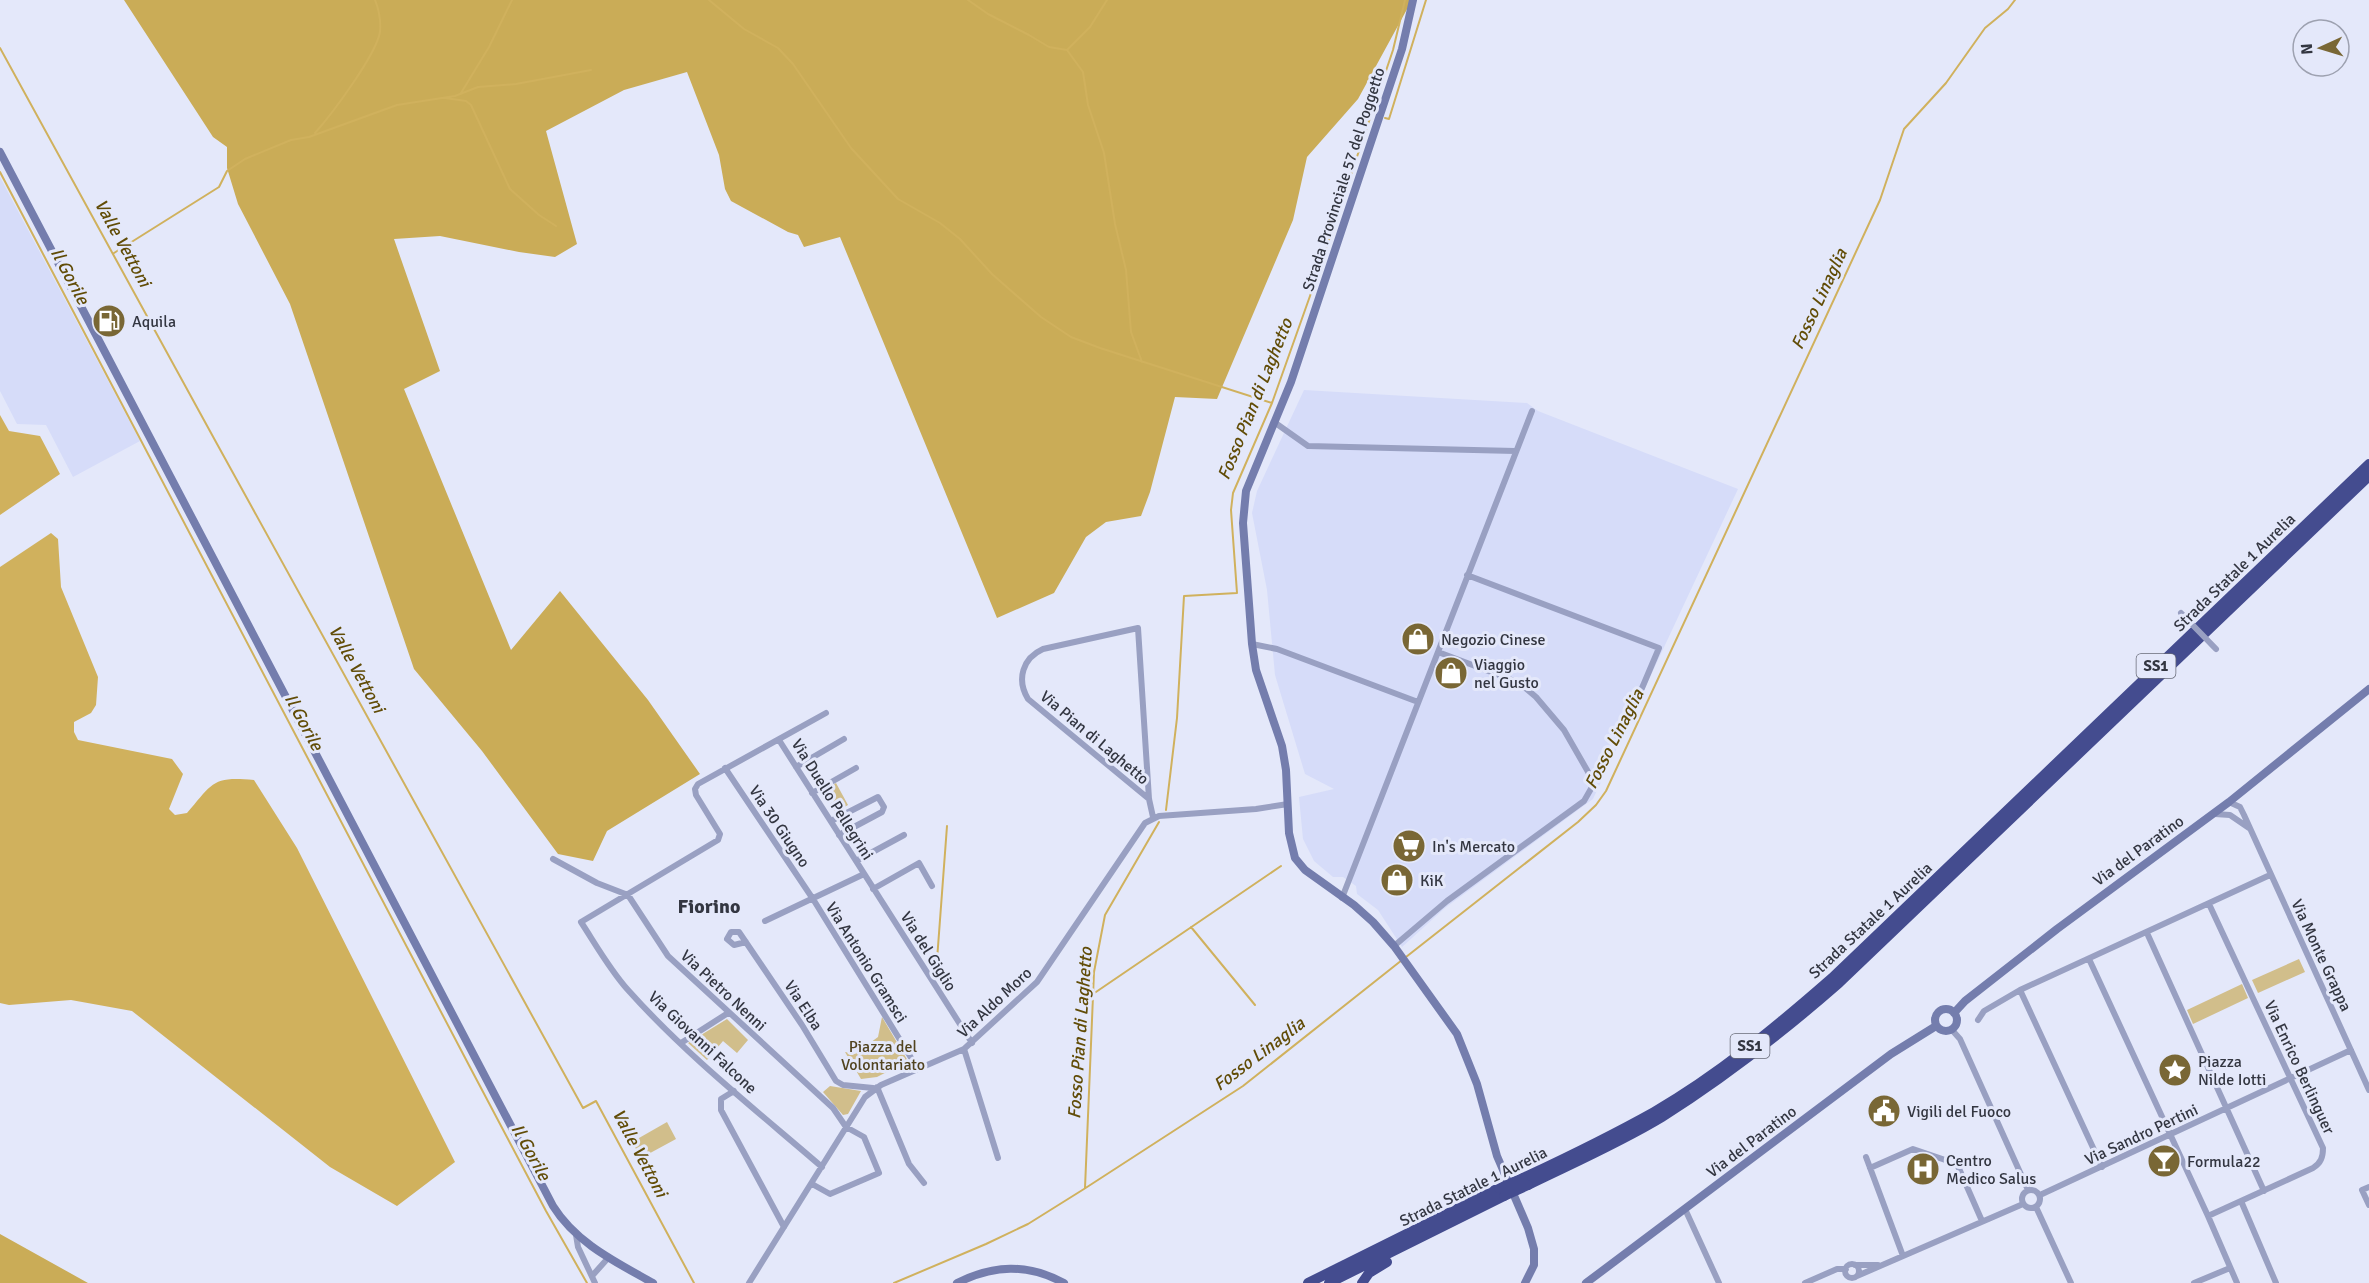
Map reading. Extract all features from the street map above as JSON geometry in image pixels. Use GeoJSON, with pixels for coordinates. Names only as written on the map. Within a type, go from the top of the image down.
{"type":"FeatureCollection","features":[{"type":"Feature","properties":{"kind":"highway","name":"Strada Statale 1 Aurelia"},"geometry":{"type":"LineString","coordinates":[[1526,1181],[1656,1111],[1747,1049],[1795,1010],[1840,970],[2369,464]]}},
{"type":"Feature","properties":{"kind":"highway","name":"Strada Statale 1 Aurelia"},"geometry":{"type":"LineString","coordinates":[[1308,1283],[1501,1192],[1599,1152],[1660,1118],[1752,1056],[1848,974],[2369,476]]}},
{"type":"Feature","properties":{"kind":"highway","name":"Strada Statale 1 Aurelia"},"geometry":{"type":"LineString","coordinates":[[1329,1283],[1412,1243],[1501,1192]]}},
{"type":"Feature","properties":{"kind":"highway"},"geometry":{"type":"LineString","coordinates":[[1362,1283],[1372,1270],[1406,1252],[1412,1243]]}},
{"type":"Feature","properties":{"kind":"main road","name":"Strada Provinciale 57 del Poggetto"},"geometry":{"type":"LineString","coordinates":[[1413,0],[1402,49],[1291,382],[1250,479],[1244,501],[1252,644],[1256,670],[1282,746],[1290,843],[1300,865],[1368,917],[1396,949],[1450,1022],[1468,1057],[1495,1150],[1528,1228],[1534,1249],[1534,1265],[1525,1283]]}},
{"type":"Feature","properties":{"kind":"main road"},"geometry":{"type":"LineString","coordinates":[[0,152],[557,1212],[576,1234],[653,1283]]}},
{"type":"Feature","properties":{"kind":"main road","name":"Via del Paratino"},"geometry":{"type":"LineString","coordinates":[[1954,1012],[2057,929],[2229,802],[2369,689]]}},
{"type":"Feature","properties":{"kind":"main road"},"geometry":{"type":"LineString","coordinates":[[1947,1009],[1954,1012],[1957,1022],[1952,1030],[1943,1031],[1936,1026],[1935,1018],[1939,1011],[1947,1009]]}},
{"type":"Feature","properties":{"kind":"main road","name":"Via del Paratino"},"geometry":{"type":"LineString","coordinates":[[1586,1283],[1891,1054],[1936,1026]]}},
{"type":"Feature","properties":{"kind":"main road"},"geometry":{"type":"LineString","coordinates":[[957,1283],[985,1271],[1002,1268],[1035,1272],[1064,1283]]}},
{"type":"Feature","properties":{"kind":"street"},"geometry":{"type":"LineString","coordinates":[[1342,898],[1532,411]]}},
{"type":"Feature","properties":{"kind":"street"},"geometry":{"type":"LineString","coordinates":[[1274,422],[1308,446],[1515,451]]}},
{"type":"Feature","properties":{"kind":"street"},"geometry":{"type":"LineString","coordinates":[[1467,574],[1659,648],[1628,721]]}},
{"type":"Feature","properties":{"kind":"street"},"geometry":{"type":"LineString","coordinates":[[2181,613],[2216,649]]}},
{"type":"Feature","properties":{"kind":"street","name":"Via Pian di Laghetto"},"geometry":{"type":"LineString","coordinates":[[1149,799],[1028,699],[1022,688],[1022,674],[1025,663],[1033,654],[1043,649],[1138,628],[1149,799],[1153,817]]}},
{"type":"Feature","properties":{"kind":"street"},"geometry":{"type":"LineString","coordinates":[[1252,644],[1277,649],[1418,702]]}},
{"type":"Feature","properties":{"kind":"street"},"geometry":{"type":"LineString","coordinates":[[1396,949],[1409,934],[1447,901],[1584,801],[1592,787],[1591,777],[1564,730],[1522,686],[1438,652]]}},
{"type":"Feature","properties":{"kind":"street"},"geometry":{"type":"LineString","coordinates":[[553,859],[597,883],[628,895],[721,837],[696,795],[695,789],[698,784],[826,713]]}},
{"type":"Feature","properties":{"kind":"street"},"geometry":{"type":"LineString","coordinates":[[796,767],[844,739]]}},
{"type":"Feature","properties":{"kind":"street","name":"Via Duello Pellegrini"},"geometry":{"type":"LineString","coordinates":[[779,740],[864,874]]}},
{"type":"Feature","properties":{"kind":"street","name":"Via 30 Giugno"},"geometry":{"type":"LineString","coordinates":[[725,768],[813,899]]}},
{"type":"Feature","properties":{"kind":"street"},"geometry":{"type":"LineString","coordinates":[[812,793],[856,768]]}},
{"type":"Feature","properties":{"kind":"street"},"geometry":{"type":"LineString","coordinates":[[2244,815],[2241,799],[2247,787]]}},
{"type":"Feature","properties":{"kind":"street"},"geometry":{"type":"LineString","coordinates":[[831,821],[878,797],[884,807],[882,812],[839,835]]}},
{"type":"Feature","properties":{"kind":"street","name":"Via Monte Grappa"},"geometry":{"type":"LineString","coordinates":[[2229,802],[2240,807],[2244,815],[2369,1090]]}},
{"type":"Feature","properties":{"kind":"street","name":"Via Monte Grappa"},"geometry":{"type":"LineString","coordinates":[[2229,802],[2231,810],[2238,819],[2251,830]]}},
{"type":"Feature","properties":{"kind":"street"},"geometry":{"type":"LineString","coordinates":[[1153,817],[1256,809],[1288,804]]}},
{"type":"Feature","properties":{"kind":"street"},"geometry":{"type":"LineString","coordinates":[[2211,815],[2224,813],[2238,819]]}},
{"type":"Feature","properties":{"kind":"street","name":"Via Aldo Moro"},"geometry":{"type":"LineString","coordinates":[[875,1088],[964,1049],[1037,982],[1140,830],[1153,817]]}},
{"type":"Feature","properties":{"kind":"street"},"geometry":{"type":"LineString","coordinates":[[856,861],[904,835]]}},
{"type":"Feature","properties":{"kind":"street"},"geometry":{"type":"LineString","coordinates":[[873,889],[919,863],[932,886]]}},
{"type":"Feature","properties":{"kind":"street"},"geometry":{"type":"LineString","coordinates":[[765,921],[864,874]]}},
{"type":"Feature","properties":{"kind":"street","name":"Via del Giglio"},"geometry":{"type":"LineString","coordinates":[[864,874],[972,1043]]}},
{"type":"Feature","properties":{"kind":"street"},"geometry":{"type":"LineString","coordinates":[[1978,1020],[1984,1011],[2020,990],[2271,875]]}},
{"type":"Feature","properties":{"kind":"street","name":"Via Giovanni Falcone"},"geometry":{"type":"LineString","coordinates":[[628,895],[581,922],[609,965],[628,990],[681,1043],[822,1167]]}},
{"type":"Feature","properties":{"kind":"street","name":"Via Pietro Nenni"},"geometry":{"type":"LineString","coordinates":[[628,895],[668,956],[833,1108],[846,1127],[864,1137],[879,1173],[830,1194],[812,1184]]}},
{"type":"Feature","properties":{"kind":"street","name":"Via Antonio Gramsci"},"geometry":{"type":"LineString","coordinates":[[813,899],[918,1069]]}},
{"type":"Feature","properties":{"kind":"street","name":"Via Enrico Berlinguer"},"geometry":{"type":"LineString","coordinates":[[2208,1216],[2313,1168],[2319,1164],[2323,1156],[2322,1148],[2209,904]]}},
{"type":"Feature","properties":{"kind":"street"},"geometry":{"type":"LineString","coordinates":[[2147,933],[2264,1191]]}},
{"type":"Feature","properties":{"kind":"street","name":"Via Elba"},"geometry":{"type":"LineString","coordinates":[[746,942],[836,1081],[843,1085],[875,1088]]}},
{"type":"Feature","properties":{"kind":"street"},"geometry":{"type":"LineString","coordinates":[[2089,959],[2237,1283]]}},
{"type":"Feature","properties":{"kind":"street"},"geometry":{"type":"LineString","coordinates":[[2020,990],[2102,1167]]}},
{"type":"Feature","properties":{"kind":"street"},"geometry":{"type":"LineString","coordinates":[[681,1043],[729,1012]]}},
{"type":"Feature","properties":{"kind":"street"},"geometry":{"type":"LineString","coordinates":[[1952,1030],[1960,1039],[2028,1190]]}},
{"type":"Feature","properties":{"kind":"street"},"geometry":{"type":"LineString","coordinates":[[964,1049],[998,1158]]}},
{"type":"Feature","properties":{"kind":"street","name":"Via Sandro Pertini"},"geometry":{"type":"LineString","coordinates":[[2040,1195],[2351,1050]]}},
{"type":"Feature","properties":{"kind":"street"},"geometry":{"type":"LineString","coordinates":[[749,1283],[865,1097],[875,1088],[909,1164],[924,1183]]}},
{"type":"Feature","properties":{"kind":"street"},"geometry":{"type":"LineString","coordinates":[[734,1091],[721,1100],[721,1110],[784,1227]]}},
{"type":"Feature","properties":{"kind":"street"},"geometry":{"type":"LineString","coordinates":[[1870,1168],[1913,1149],[1956,1164],[1982,1221]]}},
{"type":"Feature","properties":{"kind":"street"},"geometry":{"type":"LineString","coordinates":[[1866,1157],[1903,1256]]}},
{"type":"Feature","properties":{"kind":"street"},"geometry":{"type":"LineString","coordinates":[[2369,1187],[2362,1190],[2369,1205]]}},
{"type":"Feature","properties":{"kind":"street"},"geometry":{"type":"LineString","coordinates":[[2028,1190],[2033,1190],[2040,1195],[2036,1207]]}},
{"type":"Feature","properties":{"kind":"street"},"geometry":{"type":"LineString","coordinates":[[2028,1190],[2022,1197],[2023,1203],[2030,1208],[2036,1207]]}},
{"type":"Feature","properties":{"kind":"street"},"geometry":{"type":"LineString","coordinates":[[2241,1201],[2276,1283]]}},
{"type":"Feature","properties":{"kind":"street"},"geometry":{"type":"LineString","coordinates":[[1851,1277],[2023,1203]]}},
{"type":"Feature","properties":{"kind":"street"},"geometry":{"type":"LineString","coordinates":[[2036,1207],[2071,1283]]}},
{"type":"Feature","properties":{"kind":"street"},"geometry":{"type":"LineString","coordinates":[[1685,1209],[1719,1283]]}},
{"type":"Feature","properties":{"kind":"street"},"geometry":{"type":"LineString","coordinates":[[576,1234],[579,1247],[596,1283]]}},
{"type":"Feature","properties":{"kind":"street"},"geometry":{"type":"LineString","coordinates":[[592,1276],[609,1257]]}},
{"type":"Feature","properties":{"kind":"street"},"geometry":{"type":"LineString","coordinates":[[1851,1277],[1851,1265],[1882,1265]]}},
{"type":"Feature","properties":{"kind":"street"},"geometry":{"type":"LineString","coordinates":[[1851,1277],[1859,1270],[1855,1265]]}},
{"type":"Feature","properties":{"kind":"street"},"geometry":{"type":"LineString","coordinates":[[2194,1283],[2230,1268]]}},
{"type":"Feature","properties":{"kind":"street"},"geometry":{"type":"LineString","coordinates":[[1805,1283],[1837,1269],[1851,1277]]}},
{"type":"Feature","properties":{"kind":"shaded area"},"geometry":{"type":"Polygon","coordinates":[[[124,0],[1412,0],[1358,99],[1307,157],[1293,220],[1217,399],[1175,397],[1150,492],[1141,516],[1106,522],[1086,537],[1054,593],[997,618],[840,237],[804,247],[798,235],[788,232],[731,201],[725,189],[719,155],[687,72],[624,90],[546,131],[577,244],[555,257],[440,236],[394,239],[440,371],[404,389],[511,650],[560,591],[648,700],[700,774],[607,831],[593,861],[558,854],[482,751],[414,669],[290,304],[238,204],[227,168],[227,147],[213,137],[124,0]]]}},
{"type":"Feature","properties":{"kind":"shaded area"},"geometry":{"type":"Polygon","coordinates":[[[0,177],[140,441],[73,477],[46,425],[17,424],[0,391],[0,177]]]}},
{"type":"Feature","properties":{"kind":"shaded area"},"geometry":{"type":"Polygon","coordinates":[[[1304,390],[1527,403],[1538,411],[1738,489],[1593,799],[1445,908],[1402,947],[1378,910],[1357,894],[1356,886],[1343,877],[1333,877],[1314,861],[1303,839],[1299,797],[1334,789],[1305,774],[1275,675],[1267,590],[1252,513],[1257,491],[1304,390]]]}},
{"type":"Feature","properties":{"kind":"shaded area"},"geometry":{"type":"Polygon","coordinates":[[[0,415],[9,431],[40,436],[60,474],[0,515],[0,415]]]}},
{"type":"Feature","properties":{"kind":"shaded area"},"geometry":{"type":"Polygon","coordinates":[[[51,533],[58,539],[61,587],[98,677],[96,705],[91,713],[74,722],[74,732],[78,740],[172,759],[183,774],[169,809],[175,815],[187,813],[214,784],[229,779],[254,780],[297,848],[455,1162],[397,1206],[330,1167],[132,1011],[71,1000],[9,1005],[0,1003],[0,567],[51,533]]]}},
{"type":"Feature","properties":{"kind":"shaded area"},"geometry":{"type":"Polygon","coordinates":[[[0,1234],[88,1283],[0,1283],[0,1234]]]}},
{"type":"Feature","properties":{"kind":"green space"},"geometry":{"type":"Polygon","coordinates":[[[836,783],[848,805],[835,812],[823,791],[836,783]]]}},
{"type":"Feature","properties":{"kind":"green space"},"geometry":{"type":"Polygon","coordinates":[[[2299,959],[2305,972],[2258,993],[2252,980],[2299,959]]]}},
{"type":"Feature","properties":{"kind":"green space"},"geometry":{"type":"Polygon","coordinates":[[[2242,984],[2248,998],[2193,1024],[2187,1010],[2242,984]]]}},
{"type":"Feature","properties":{"kind":"green space","name":"Piazza del Volontariato"},"geometry":{"type":"Polygon","coordinates":[[[882,1017],[908,1061],[877,1077],[861,1079],[845,1052],[855,1054],[878,1037],[882,1017]]]}},
{"type":"Feature","properties":{"kind":"green space"},"geometry":{"type":"Polygon","coordinates":[[[727,1019],[748,1040],[737,1053],[723,1041],[707,1060],[688,1043],[727,1019]]]}},
{"type":"Feature","properties":{"kind":"green space"},"geometry":{"type":"Polygon","coordinates":[[[830,1086],[861,1091],[848,1114],[843,1115],[823,1092],[830,1086]]]}},
{"type":"Feature","properties":{"kind":"green space"},"geometry":{"type":"Polygon","coordinates":[[[667,1122],[676,1139],[641,1158],[632,1142],[667,1122]]]}},
{"type":"Feature","properties":{"kind":"waterway"},"geometry":{"type":"LineString","coordinates":[[315,133],[352,84],[377,42],[380,24],[375,0]]}},
{"type":"Feature","properties":{"kind":"waterway"},"geometry":{"type":"LineString","coordinates":[[461,93],[489,47],[512,0]]}},
{"type":"Feature","properties":{"kind":"waterway"},"geometry":{"type":"LineString","coordinates":[[709,0],[744,29],[778,48],[793,64],[851,148],[898,199],[940,223],[960,239],[992,274],[1041,317],[1071,337],[1100,348],[1272,403]]}},
{"type":"Feature","properties":{"kind":"waterway"},"geometry":{"type":"LineString","coordinates":[[968,0],[988,14],[1049,47],[1067,50],[1083,72],[1088,105],[1104,153],[1115,224],[1126,270],[1131,332],[1142,362]]}},
{"type":"Feature","properties":{"kind":"waterway"},"geometry":{"type":"LineString","coordinates":[[1068,49],[1090,27],[1107,0]]}},
{"type":"Feature","properties":{"kind":"waterway","name":"Fosso Pian di Laghetto"},"geometry":{"type":"LineString","coordinates":[[1166,810],[1177,718],[1184,596],[1237,593],[1231,510],[1233,493],[1272,403],[1310,296],[1393,50],[1405,0]]}},
{"type":"Feature","properties":{"kind":"waterway"},"geometry":{"type":"LineString","coordinates":[[1385,118],[1389,119],[1426,0]]}},
{"type":"Feature","properties":{"kind":"waterway","name":"Fosso Linaglia"},"geometry":{"type":"LineString","coordinates":[[1406,957],[1578,822],[1596,805],[1606,791],[1880,200],[1904,129],[1946,83],[1985,28],[2008,9],[2015,0]]}},
{"type":"Feature","properties":{"kind":"waterway","name":"Valle Vettoni"},"geometry":{"type":"LineString","coordinates":[[0,48],[583,1108],[596,1101],[694,1283]]}},
{"type":"Feature","properties":{"kind":"waterway"},"geometry":{"type":"LineString","coordinates":[[114,253],[219,187],[227,171],[245,159],[291,140],[309,137],[397,105],[455,96],[478,87],[516,84],[591,70]]}},
{"type":"Feature","properties":{"kind":"waterway"},"geometry":{"type":"LineString","coordinates":[[445,98],[466,101],[471,105],[510,189],[539,215],[556,226]]}},
{"type":"Feature","properties":{"kind":"waterway","name":"Il Gorile"},"geometry":{"type":"LineString","coordinates":[[0,172],[472,1071],[587,1283]]}},
{"type":"Feature","properties":{"kind":"waterway","name":"Fosso Pian di Laghetto"},"geometry":{"type":"LineString","coordinates":[[1085,1188],[1094,972],[1105,915],[1159,822]]}},
{"type":"Feature","properties":{"kind":"waterway"},"geometry":{"type":"LineString","coordinates":[[933,972],[937,960],[947,826]]}},
{"type":"Feature","properties":{"kind":"waterway"},"geometry":{"type":"LineString","coordinates":[[1093,994],[1281,866]]}},
{"type":"Feature","properties":{"kind":"waterway"},"geometry":{"type":"LineString","coordinates":[[1191,927],[1255,1005]]}},
{"type":"Feature","properties":{"kind":"waterway","name":"Fosso Linaglia"},"geometry":{"type":"LineString","coordinates":[[894,1283],[1028,1224],[1084,1189],[1243,1086],[1402,960]]}},
{"type":"Feature","properties":{"kind":"place","name":"Aquila"},"geometry":{"type":"Point","coordinates":[109,321]}},
{"type":"Feature","properties":{"kind":"place","name":"Negozio Cinese"},"geometry":{"type":"Point","coordinates":[1418,639]}},
{"type":"Feature","properties":{"kind":"place","name":"Viaggio nel Gusto"},"geometry":{"type":"Point","coordinates":[1451,673]}},
{"type":"Feature","properties":{"kind":"place","name":"In's Mercato"},"geometry":{"type":"Point","coordinates":[1409,846]}},
{"type":"Feature","properties":{"kind":"place","name":"KiK"},"geometry":{"type":"Point","coordinates":[1397,880]}},
{"type":"Feature","properties":{"kind":"place","name":"Piazza Nilde Iotti"},"geometry":{"type":"Point","coordinates":[2175,1070]}},
{"type":"Feature","properties":{"kind":"place","name":"Vigili del Fuoco"},"geometry":{"type":"Point","coordinates":[1884,1111]}},
{"type":"Feature","properties":{"kind":"place","name":"Formula22"},"geometry":{"type":"Point","coordinates":[2164,1161]}},
{"type":"Feature","properties":{"kind":"place","name":"Centro Medico Salus"},"geometry":{"type":"Point","coordinates":[1923,1169]}},
{"type":"Feature","properties":{"kind":"district","name":"Fiorino"},"geometry":{"type":"Point","coordinates":[709,906]}}]}
